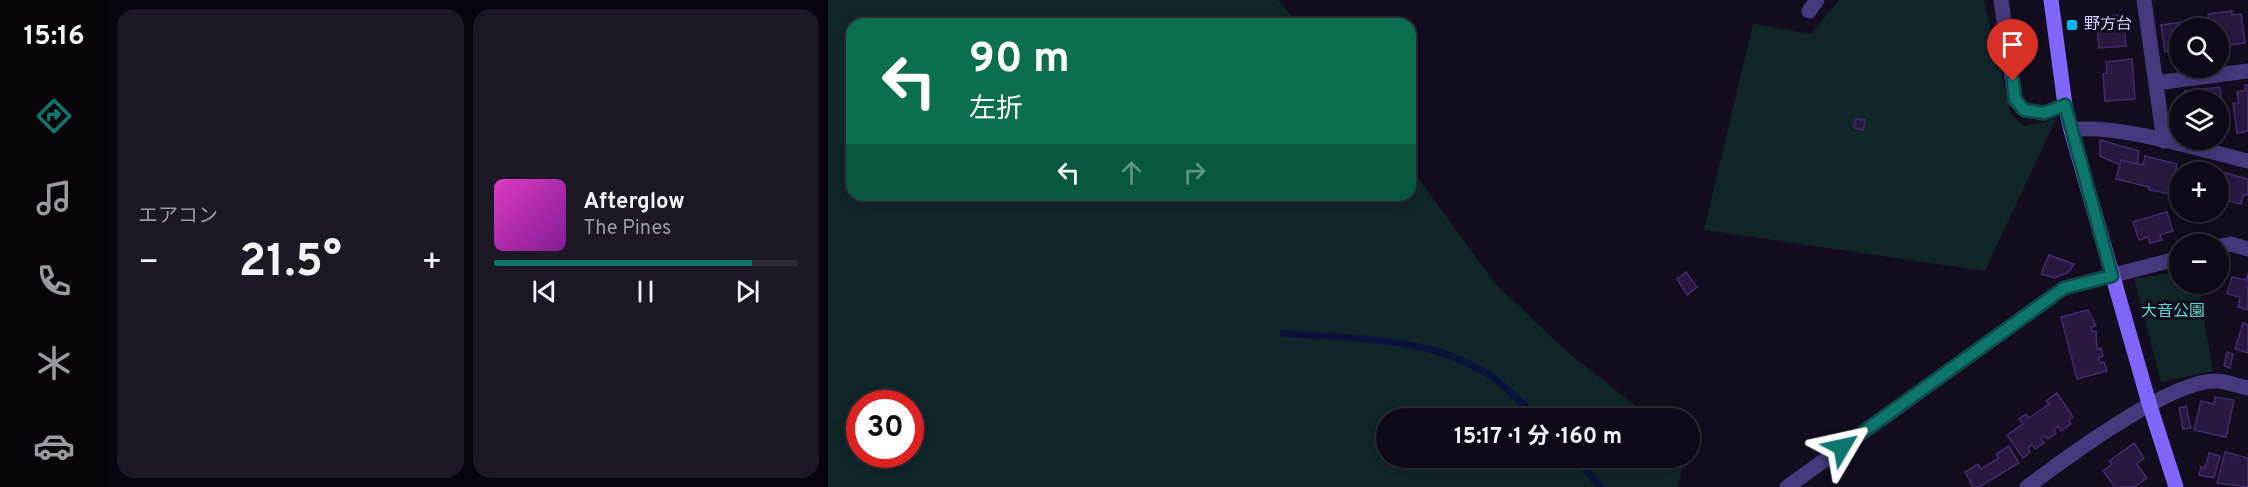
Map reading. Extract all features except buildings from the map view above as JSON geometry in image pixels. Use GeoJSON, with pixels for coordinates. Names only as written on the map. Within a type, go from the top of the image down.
{"type":"FeatureCollection","features":[{"type":"Feature","properties":{"kind":"street"},"geometry":{"type":"LineString","coordinates":[[2001,0],[2015,99],[2024,110],[2044,113],[2065,105]]}},
{"type":"Feature","properties":{"kind":"street"},"geometry":{"type":"LineString","coordinates":[[2051,0],[2065,105],[2071,130],[2149,404],[2176,487]]}},
{"type":"Feature","properties":{"kind":"street"},"geometry":{"type":"LineString","coordinates":[[2144,0],[2164,141]]}},
{"type":"Feature","properties":{"kind":"street"},"geometry":{"type":"LineString","coordinates":[[2156,83],[2248,71]]}},
{"type":"Feature","properties":{"kind":"street"},"geometry":{"type":"LineString","coordinates":[[2071,130],[2088,127],[2164,141],[2248,161]]}},
{"type":"Feature","properties":{"kind":"street"},"geometry":{"type":"LineString","coordinates":[[2229,244],[2248,249]]}},
{"type":"Feature","properties":{"kind":"street"},"geometry":{"type":"LineString","coordinates":[[1787,487],[2064,288],[2169,261]]}},
{"type":"Feature","properties":{"kind":"street"},"geometry":{"type":"LineString","coordinates":[[2027,487],[2149,404],[2172,393],[2216,380],[2248,388]]}},
{"type":"Feature","properties":{"kind":"green space"},"geometry":{"type":"Polygon","coordinates":[[[828,0],[1278,0],[1294,18],[846,18],[846,201],[1416,201],[1416,175],[1495,283],[1565,350],[1638,408],[1376,408],[1376,468],[1682,468],[1678,487],[828,487],[828,0]]]}},
{"type":"Feature","properties":{"kind":"green space"},"geometry":{"type":"Polygon","coordinates":[[[1839,0],[1984,0],[2011,114],[2024,126],[2056,119],[1985,271],[1704,230],[1753,24],[1811,34],[1839,0]]]}},
{"type":"Feature","properties":{"kind":"green space","name":"大音公園"},"geometry":{"type":"Polygon","coordinates":[[[2169,273],[2169,294],[2200,294],[2213,371],[2161,382],[2134,279],[2169,273]]]}},
{"type":"Feature","properties":{"kind":"waterway"},"geometry":{"type":"LineString","coordinates":[[1283,333],[1385,341],[1434,351],[1481,370],[1496,380],[1527,408]]}},
{"type":"Feature","properties":{"kind":"waterway"},"geometry":{"type":"LineString","coordinates":[[1584,468],[1601,487]]}},
{"type":"Feature","properties":{"kind":"place","name":"野方台"},"geometry":{"type":"Point","coordinates":[2072,25]}},
{"type":"Feature","properties":{"kind":"route"},"geometry":{"type":"LineString","coordinates":[[1842,447],[2064,288],[2112,276],[2065,105],[2044,113],[2024,110],[2015,99],[2013,81]]}}]}
